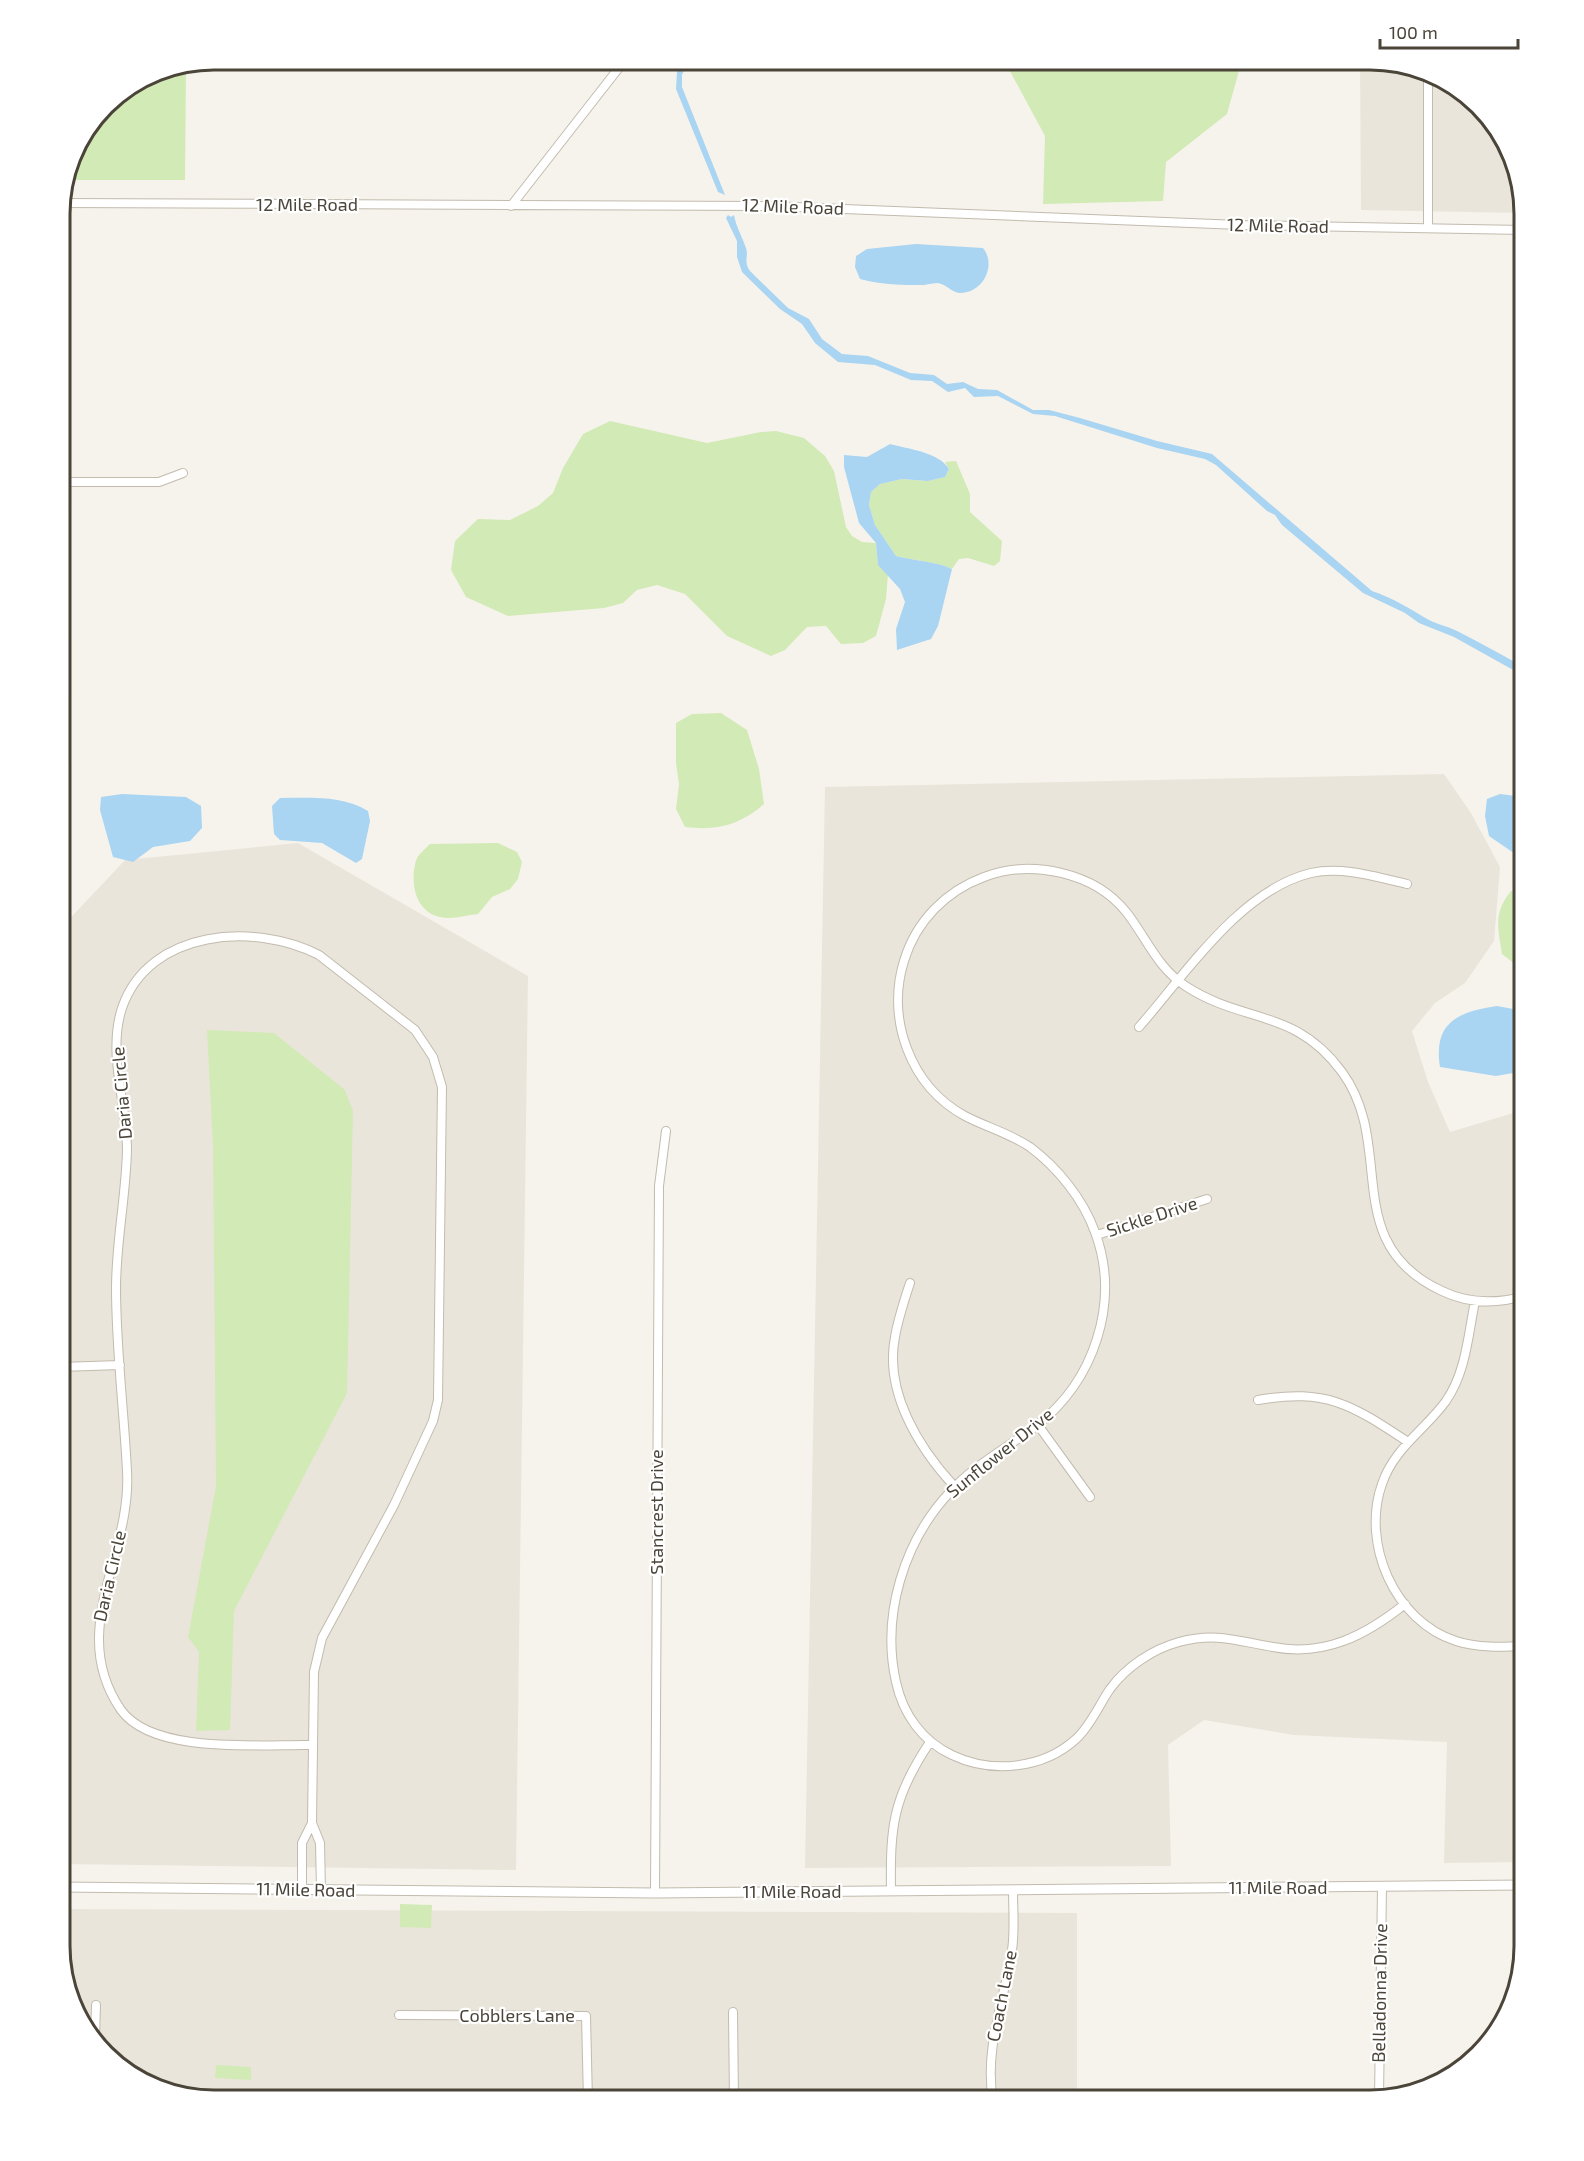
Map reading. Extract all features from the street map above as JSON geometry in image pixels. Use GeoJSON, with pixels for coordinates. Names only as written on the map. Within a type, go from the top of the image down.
{"type":"FeatureCollection","features":[{"type":"Feature","properties":{"kind":"street"},"geometry":{"type":"LineString","coordinates":[[510,206],[616,71]]}},
{"type":"Feature","properties":{"kind":"street"},"geometry":{"type":"LineString","coordinates":[[1428,83],[1428,228]]}},
{"type":"Feature","properties":{"kind":"street","name":"12 Mile Road"},"geometry":{"type":"LineString","coordinates":[[71,203],[770,206],[1240,225],[1514,230]]}},
{"type":"Feature","properties":{"kind":"street"},"geometry":{"type":"LineString","coordinates":[[71,482],[159,482],[183,473]]}},
{"type":"Feature","properties":{"kind":"street","name":"Sunflower Drive"},"geometry":{"type":"LineString","coordinates":[[930,1742],[915,1725],[898,1690],[893,1656],[894,1613],[902,1572],[915,1540],[925,1523],[954,1486],[1038,1425],[1063,1401],[1074,1386],[1086,1367],[1100,1329],[1104,1274],[1096,1235],[1066,1182],[1036,1152],[1015,1138],[968,1118],[951,1107],[925,1082],[906,1050],[900,1030],[897,996],[904,961],[917,930],[951,894],[993,874],[1036,869],[1075,877],[1097,888],[1118,903],[1152,953],[1179,982],[1215,1003],[1286,1024],[1308,1038],[1329,1056],[1353,1090],[1366,1121],[1375,1209],[1392,1249],[1426,1282],[1456,1297],[1474,1301],[1504,1301],[1514,1298]]}},
{"type":"Feature","properties":{"kind":"street"},"geometry":{"type":"LineString","coordinates":[[1139,1027],[1219,932],[1268,892],[1312,873],[1360,872],[1407,884]]}},
{"type":"Feature","properties":{"kind":"street","name":"Daria Circle"},"geometry":{"type":"LineString","coordinates":[[313,1745],[191,1743],[153,1735],[122,1712],[105,1679],[98,1654],[98,1626],[128,1491],[116,1281],[126,1150],[116,1042],[120,1018],[130,991],[159,959],[190,943],[214,938],[280,941],[304,947],[319,955],[415,1030],[433,1058],[442,1087],[440,1384],[436,1412],[394,1505],[322,1638],[314,1672],[312,1823],[320,1843],[321,1891]]}},
{"type":"Feature","properties":{"kind":"street","name":"Stancrest Drive"},"geometry":{"type":"LineString","coordinates":[[655,1893],[659,1186],[666,1131]]}},
{"type":"Feature","properties":{"kind":"street","name":"Sickle Drive"},"geometry":{"type":"LineString","coordinates":[[1096,1235],[1207,1199]]}},
{"type":"Feature","properties":{"kind":"street"},"geometry":{"type":"LineString","coordinates":[[910,1283],[894,1339],[894,1370],[902,1401],[920,1444],[954,1486]]}},
{"type":"Feature","properties":{"kind":"street"},"geometry":{"type":"LineString","coordinates":[[1474,1301],[1458,1380],[1445,1403],[1396,1456],[1382,1483],[1375,1530],[1379,1555],[1389,1580],[1419,1620],[1455,1641],[1484,1646],[1514,1646]]}},
{"type":"Feature","properties":{"kind":"street"},"geometry":{"type":"LineString","coordinates":[[70,1367],[120,1365]]}},
{"type":"Feature","properties":{"kind":"street"},"geometry":{"type":"LineString","coordinates":[[1258,1400],[1290,1394],[1321,1396],[1363,1412],[1408,1442]]}},
{"type":"Feature","properties":{"kind":"street"},"geometry":{"type":"LineString","coordinates":[[1038,1425],[1090,1497]]}},
{"type":"Feature","properties":{"kind":"street"},"geometry":{"type":"LineString","coordinates":[[891,1891],[891,1836],[896,1806],[910,1772],[930,1742],[948,1753],[988,1766],[1011,1767],[1030,1763],[1064,1748],[1077,1738],[1119,1678],[1164,1647],[1214,1636],[1275,1648],[1312,1650],[1329,1647],[1372,1630],[1405,1604]]}},
{"type":"Feature","properties":{"kind":"street","name":"Daria Circle"},"geometry":{"type":"LineString","coordinates":[[302,1891],[302,1843],[312,1823]]}},
{"type":"Feature","properties":{"kind":"street","name":"11 Mile Road"},"geometry":{"type":"LineString","coordinates":[[70,1887],[655,1893],[1514,1885]]}},
{"type":"Feature","properties":{"kind":"street","name":"Belladonna Drive"},"geometry":{"type":"LineString","coordinates":[[1379,2089],[1382,1887]]}},
{"type":"Feature","properties":{"kind":"street","name":"Coach Lane"},"geometry":{"type":"LineString","coordinates":[[991,2090],[988,2075],[990,2054],[1012,1948],[1013,1890]]}},
{"type":"Feature","properties":{"kind":"street"},"geometry":{"type":"LineString","coordinates":[[95,2027],[96,2005]]}},
{"type":"Feature","properties":{"kind":"street"},"geometry":{"type":"LineString","coordinates":[[733,2012],[734,2090]]}},
{"type":"Feature","properties":{"kind":"street","name":"Cobblers Lane"},"geometry":{"type":"LineString","coordinates":[[399,2015],[586,2016],[588,2090]]}},
{"type":"Feature","properties":{"kind":"shaded area"},"geometry":{"type":"Polygon","coordinates":[[[1360,71],[1379,71],[1397,73],[1424,81],[1457,100],[1471,113],[1484,127],[1503,160],[1509,177],[1514,213],[1361,210],[1360,71]]]}},
{"type":"Feature","properties":{"kind":"shaded area"},"geometry":{"type":"Polygon","coordinates":[[[1444,774],[1471,813],[1500,867],[1494,941],[1465,983],[1435,1003],[1412,1031],[1428,1082],[1450,1132],[1514,1113],[1514,1862],[1444,1863],[1447,1742],[1294,1735],[1204,1720],[1168,1745],[1171,1866],[805,1868],[825,787],[1444,774]]]}},
{"type":"Feature","properties":{"kind":"shaded area"},"geometry":{"type":"Polygon","coordinates":[[[298,843],[528,976],[516,1870],[70,1864],[71,918],[125,860],[298,843]]]}},
{"type":"Feature","properties":{"kind":"shaded area"},"geometry":{"type":"Polygon","coordinates":[[[70,1909],[1077,1913],[1077,2090],[205,2090],[187,2088],[151,2076],[127,2061],[100,2034],[81,2001],[75,1984],[70,1946],[70,1909]]]}},
{"type":"Feature","properties":{"kind":"green space"},"geometry":{"type":"Polygon","coordinates":[[[1010,71],[1239,71],[1227,114],[1166,162],[1163,201],[1043,204],[1045,136],[1010,71]]]}},
{"type":"Feature","properties":{"kind":"green space"},"geometry":{"type":"Polygon","coordinates":[[[186,73],[185,180],[75,180],[90,143],[113,113],[143,90],[160,81],[186,73]]]}},
{"type":"Feature","properties":{"kind":"green space"},"geometry":{"type":"Polygon","coordinates":[[[610,421],[707,443],[776,431],[804,438],[825,456],[834,471],[846,527],[852,536],[862,542],[876,543],[878,565],[888,574],[886,599],[876,636],[863,643],[841,644],[826,626],[807,627],[785,650],[771,656],[727,636],[685,594],[657,585],[637,590],[623,603],[604,608],[508,616],[466,597],[451,570],[455,541],[478,519],[510,520],[538,506],[553,493],[563,468],[583,434],[610,421]]]}},
{"type":"Feature","properties":{"kind":"green space"},"geometry":{"type":"Polygon","coordinates":[[[956,461],[970,494],[970,512],[1002,541],[1000,561],[994,566],[968,558],[959,559],[952,569],[939,564],[896,556],[875,525],[869,505],[871,492],[880,484],[902,479],[928,481],[945,477],[949,469],[945,462],[956,461]]]}},
{"type":"Feature","properties":{"kind":"green space"},"geometry":{"type":"Polygon","coordinates":[[[721,713],[747,730],[759,769],[764,804],[746,817],[727,825],[707,828],[685,827],[676,809],[679,784],[676,763],[676,723],[692,714],[721,713]]]}},
{"type":"Feature","properties":{"kind":"green space"},"geometry":{"type":"Polygon","coordinates":[[[498,843],[517,852],[522,862],[518,879],[510,889],[492,897],[478,914],[445,918],[431,914],[424,909],[419,902],[414,885],[415,866],[421,852],[430,844],[498,843]]]}},
{"type":"Feature","properties":{"kind":"green space"},"geometry":{"type":"Polygon","coordinates":[[[1511,891],[1514,891],[1514,963],[1502,954],[1498,921],[1501,906],[1511,891]]]}},
{"type":"Feature","properties":{"kind":"green space"},"geometry":{"type":"Polygon","coordinates":[[[207,1030],[274,1033],[345,1090],[353,1111],[347,1393],[234,1611],[230,1730],[196,1731],[199,1652],[188,1637],[216,1486],[213,1146],[207,1030]]]}},
{"type":"Feature","properties":{"kind":"green space"},"geometry":{"type":"Polygon","coordinates":[[[400,1904],[432,1905],[431,1928],[400,1927],[400,1904]]]}},
{"type":"Feature","properties":{"kind":"green space"},"geometry":{"type":"Polygon","coordinates":[[[216,2065],[251,2067],[251,2080],[215,2078],[216,2065]]]}},
{"type":"Feature","properties":{"kind":"water"},"geometry":{"type":"Polygon","coordinates":[[[684,71],[682,87],[725,195],[718,192],[676,89],[677,72],[684,71]]]}},
{"type":"Feature","properties":{"kind":"water"},"geometry":{"type":"Polygon","coordinates":[[[728,215],[731,217],[734,215],[746,248],[747,265],[750,271],[788,308],[809,319],[822,339],[842,354],[868,356],[910,373],[934,375],[947,384],[963,382],[978,389],[997,390],[1033,410],[1049,410],[1212,454],[1372,591],[1394,600],[1429,620],[1456,630],[1514,662],[1514,670],[1454,637],[1419,623],[1405,613],[1363,593],[1282,525],[1275,515],[1267,511],[1216,465],[1205,459],[1157,448],[1055,416],[1033,414],[998,396],[974,397],[965,388],[948,392],[932,381],[911,380],[875,365],[838,362],[815,343],[802,324],[780,309],[742,272],[737,257],[737,241],[726,218],[728,215]]]}},
{"type":"Feature","properties":{"kind":"water"},"geometry":{"type":"Polygon","coordinates":[[[916,244],[983,248],[989,262],[988,270],[981,284],[975,289],[959,293],[938,283],[900,285],[860,279],[855,267],[856,256],[867,249],[916,244]]]}},
{"type":"Feature","properties":{"kind":"water"},"geometry":{"type":"Polygon","coordinates":[[[890,444],[931,455],[949,469],[945,477],[928,481],[902,479],[880,484],[871,492],[869,505],[875,525],[896,556],[939,564],[952,569],[938,626],[931,639],[897,650],[896,629],[905,602],[900,589],[878,565],[876,543],[859,523],[844,467],[844,455],[867,457],[890,444]]]}},
{"type":"Feature","properties":{"kind":"water"},"geometry":{"type":"Polygon","coordinates":[[[122,794],[186,797],[201,806],[202,828],[190,841],[153,847],[133,862],[113,857],[100,810],[101,797],[122,794]]]}},
{"type":"Feature","properties":{"kind":"water"},"geometry":{"type":"Polygon","coordinates":[[[1500,794],[1514,796],[1514,853],[1489,836],[1485,816],[1487,799],[1500,794]]]}},
{"type":"Feature","properties":{"kind":"water"},"geometry":{"type":"Polygon","coordinates":[[[280,798],[336,800],[368,811],[370,821],[362,859],[356,863],[322,843],[280,840],[274,834],[272,806],[280,798]]]}},
{"type":"Feature","properties":{"kind":"water"},"geometry":{"type":"Polygon","coordinates":[[[1497,1006],[1514,1009],[1514,1073],[1496,1076],[1440,1067],[1440,1039],[1445,1030],[1460,1016],[1497,1006]]]}}]}
